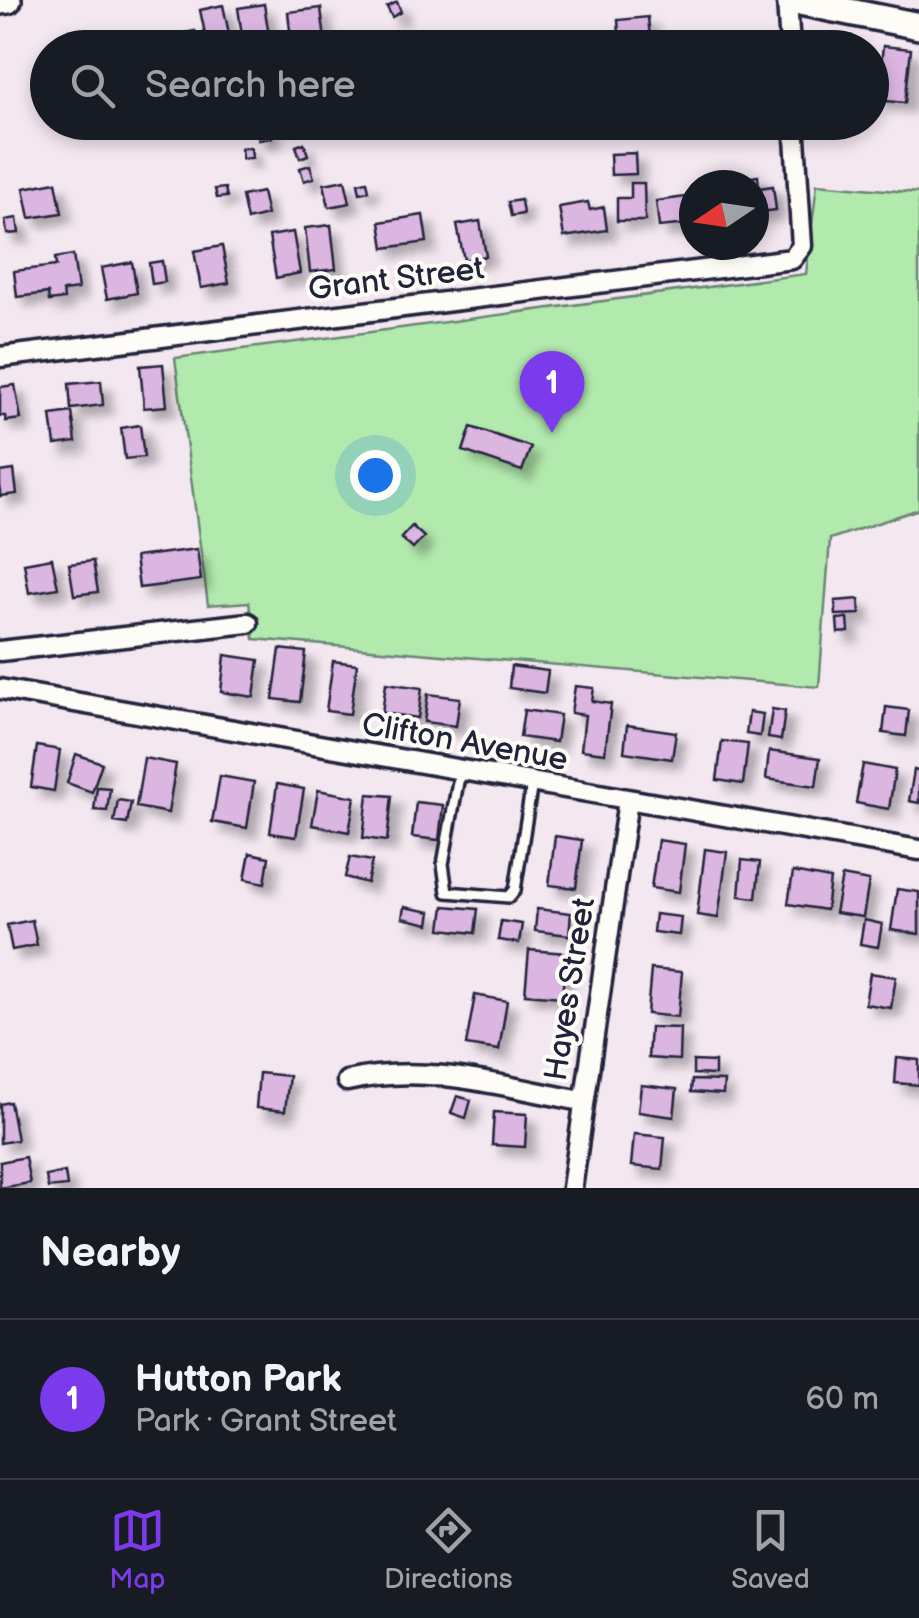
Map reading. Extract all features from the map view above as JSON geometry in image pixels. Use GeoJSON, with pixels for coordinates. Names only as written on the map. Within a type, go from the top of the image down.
{"type":"FeatureCollection","features":[{"type":"Feature","properties":{"kind":"main road"},"geometry":{"type":"LineString","coordinates":[[0,1],[8,0]]}},
{"type":"Feature","properties":{"kind":"main road"},"geometry":{"type":"LineString","coordinates":[[789,0],[919,26]]}},
{"type":"Feature","properties":{"kind":"street"},"geometry":{"type":"LineString","coordinates":[[789,0],[790,30]]}},
{"type":"Feature","properties":{"kind":"street","name":"Grant Street"},"geometry":{"type":"LineString","coordinates":[[0,357],[792,260],[802,246],[795,140]]}},
{"type":"Feature","properties":{"kind":"street"},"geometry":{"type":"LineString","coordinates":[[0,651],[248,623]]}},
{"type":"Feature","properties":{"kind":"street","name":"Clifton Avenue"},"geometry":{"type":"LineString","coordinates":[[0,689],[919,850]]}},
{"type":"Feature","properties":{"kind":"street","name":"Hayes Street"},"geometry":{"type":"LineString","coordinates":[[572,1188],[628,800]]}},
{"type":"Feature","properties":{"kind":"street"},"geometry":{"type":"LineString","coordinates":[[347,1081],[384,1072],[424,1072],[582,1102]]}},
{"type":"Feature","properties":{"kind":"lane"},"geometry":{"type":"LineString","coordinates":[[460,770],[443,864],[448,892],[509,897],[515,890],[532,783]]}},
{"type":"Feature","properties":{"kind":"green space"},"geometry":{"type":"Polygon","coordinates":[[[817,184],[919,193],[919,509],[830,539],[819,687],[254,639],[249,602],[208,605],[175,358],[806,274],[817,184]]]}},
{"type":"Feature","properties":{"kind":"building"},"geometry":{"type":"Polygon","coordinates":[[[397,2],[401,12],[392,17],[387,7],[397,2]]]}},
{"type":"Feature","properties":{"kind":"building"},"geometry":{"type":"Polygon","coordinates":[[[264,4],[268,30],[241,30],[238,8],[264,4]]]}},
{"type":"Feature","properties":{"kind":"building"},"geometry":{"type":"Polygon","coordinates":[[[223,5],[228,30],[204,30],[200,10],[223,5]]]}},
{"type":"Feature","properties":{"kind":"building"},"geometry":{"type":"Polygon","coordinates":[[[321,8],[324,30],[290,30],[288,12],[321,8]]]}},
{"type":"Feature","properties":{"kind":"building"},"geometry":{"type":"Polygon","coordinates":[[[648,17],[649,30],[619,30],[618,20],[648,17]]]}},
{"type":"Feature","properties":{"kind":"building"},"geometry":{"type":"Polygon","coordinates":[[[889,47],[911,49],[905,103],[889,101],[889,47]]]}},
{"type":"Feature","properties":{"kind":"building"},"geometry":{"type":"Polygon","coordinates":[[[304,143],[308,155],[300,158],[296,146],[304,143]]]}},
{"type":"Feature","properties":{"kind":"building"},"geometry":{"type":"Polygon","coordinates":[[[241,148],[251,148],[252,158],[242,159],[241,148]]]}},
{"type":"Feature","properties":{"kind":"building"},"geometry":{"type":"Polygon","coordinates":[[[635,153],[636,174],[611,175],[610,154],[635,153]]]}},
{"type":"Feature","properties":{"kind":"building"},"geometry":{"type":"Polygon","coordinates":[[[310,165],[314,178],[304,181],[300,168],[310,165]]]}},
{"type":"Feature","properties":{"kind":"building"},"geometry":{"type":"Polygon","coordinates":[[[345,180],[350,203],[329,207],[324,184],[345,180]]]}},
{"type":"Feature","properties":{"kind":"building"},"geometry":{"type":"Polygon","coordinates":[[[367,181],[369,191],[360,193],[358,183],[367,181]]]}},
{"type":"Feature","properties":{"kind":"building"},"geometry":{"type":"Polygon","coordinates":[[[56,182],[62,213],[30,218],[24,188],[56,182]]]}},
{"type":"Feature","properties":{"kind":"building"},"geometry":{"type":"Polygon","coordinates":[[[631,183],[644,183],[645,221],[617,221],[617,198],[631,198],[631,183]]]}},
{"type":"Feature","properties":{"kind":"building"},"geometry":{"type":"Polygon","coordinates":[[[773,186],[776,210],[769,211],[769,187],[773,186]]]}},
{"type":"Feature","properties":{"kind":"building"},"geometry":{"type":"Polygon","coordinates":[[[225,188],[227,197],[217,198],[215,189],[225,188]]]}},
{"type":"Feature","properties":{"kind":"building"},"geometry":{"type":"Polygon","coordinates":[[[262,192],[267,215],[247,220],[242,196],[262,192]]]}},
{"type":"Feature","properties":{"kind":"building"},"geometry":{"type":"Polygon","coordinates":[[[679,198],[679,225],[659,227],[656,201],[679,198]]]}},
{"type":"Feature","properties":{"kind":"building"},"geometry":{"type":"Polygon","coordinates":[[[521,200],[523,214],[511,216],[508,202],[521,200]]]}},
{"type":"Feature","properties":{"kind":"building"},"geometry":{"type":"Polygon","coordinates":[[[588,202],[590,210],[604,207],[607,230],[564,237],[559,207],[588,202]]]}},
{"type":"Feature","properties":{"kind":"building"},"geometry":{"type":"Polygon","coordinates":[[[423,215],[427,242],[384,248],[380,222],[423,215]]]}},
{"type":"Feature","properties":{"kind":"building"},"geometry":{"type":"Polygon","coordinates":[[[17,218],[19,233],[7,234],[5,220],[17,218]]]}},
{"type":"Feature","properties":{"kind":"building"},"geometry":{"type":"Polygon","coordinates":[[[480,221],[486,256],[464,260],[457,225],[480,221]]]}},
{"type":"Feature","properties":{"kind":"building"},"geometry":{"type":"Polygon","coordinates":[[[331,225],[336,269],[310,272],[305,228],[331,225]]]}},
{"type":"Feature","properties":{"kind":"building"},"geometry":{"type":"Polygon","coordinates":[[[293,232],[300,273],[276,278],[269,236],[293,232]]]}},
{"type":"Feature","properties":{"kind":"building"},"geometry":{"type":"Polygon","coordinates":[[[222,246],[229,283],[201,288],[194,251],[222,246]]]}},
{"type":"Feature","properties":{"kind":"building"},"geometry":{"type":"Polygon","coordinates":[[[73,255],[78,289],[63,291],[64,299],[49,301],[48,293],[17,297],[14,271],[56,266],[55,258],[73,255]]]}},
{"type":"Feature","properties":{"kind":"building"},"geometry":{"type":"Polygon","coordinates":[[[162,261],[165,282],[152,284],[149,263],[162,261]]]}},
{"type":"Feature","properties":{"kind":"building"},"geometry":{"type":"Polygon","coordinates":[[[132,262],[137,293],[107,299],[101,268],[132,262]]]}},
{"type":"Feature","properties":{"kind":"building"},"geometry":{"type":"Polygon","coordinates":[[[163,364],[167,406],[144,408],[140,366],[163,364]]]}},
{"type":"Feature","properties":{"kind":"building"},"geometry":{"type":"Polygon","coordinates":[[[101,381],[103,405],[71,409],[69,384],[101,381]]]}},
{"type":"Feature","properties":{"kind":"building"},"geometry":{"type":"Polygon","coordinates":[[[15,385],[21,419],[6,421],[5,416],[0,416],[0,387],[15,385]]]}},
{"type":"Feature","properties":{"kind":"building"},"geometry":{"type":"Polygon","coordinates":[[[72,412],[76,442],[55,445],[51,415],[72,412]]]}},
{"type":"Feature","properties":{"kind":"building"},"geometry":{"type":"Polygon","coordinates":[[[140,425],[144,457],[125,459],[121,428],[140,425]]]}},
{"type":"Feature","properties":{"kind":"building"},"geometry":{"type":"Polygon","coordinates":[[[471,427],[531,447],[522,471],[463,451],[471,427]]]}},
{"type":"Feature","properties":{"kind":"building"},"geometry":{"type":"Polygon","coordinates":[[[14,470],[17,494],[0,496],[0,472],[14,470]]]}},
{"type":"Feature","properties":{"kind":"building"},"geometry":{"type":"Polygon","coordinates":[[[412,526],[424,537],[413,549],[401,538],[412,526]]]}},
{"type":"Feature","properties":{"kind":"building"},"geometry":{"type":"Polygon","coordinates":[[[197,549],[201,580],[139,588],[135,557],[197,549]]]}},
{"type":"Feature","properties":{"kind":"building"},"geometry":{"type":"Polygon","coordinates":[[[52,558],[58,588],[29,593],[24,563],[52,558]]]}},
{"type":"Feature","properties":{"kind":"building"},"geometry":{"type":"Polygon","coordinates":[[[93,561],[98,592],[74,595],[69,564],[93,561]]]}},
{"type":"Feature","properties":{"kind":"building"},"geometry":{"type":"Polygon","coordinates":[[[859,599],[860,614],[836,615],[835,601],[859,599]]]}},
{"type":"Feature","properties":{"kind":"building"},"geometry":{"type":"Polygon","coordinates":[[[848,618],[849,632],[838,633],[837,619],[848,618]]]}},
{"type":"Feature","properties":{"kind":"building"},"geometry":{"type":"Polygon","coordinates":[[[280,649],[306,652],[300,702],[273,699],[280,649]]]}},
{"type":"Feature","properties":{"kind":"building"},"geometry":{"type":"Polygon","coordinates":[[[225,655],[259,660],[254,697],[221,692],[225,655]]]}},
{"type":"Feature","properties":{"kind":"building"},"geometry":{"type":"Polygon","coordinates":[[[333,661],[357,664],[350,714],[326,711],[333,661]]]}},
{"type":"Feature","properties":{"kind":"building"},"geometry":{"type":"Polygon","coordinates":[[[511,666],[548,671],[545,693],[509,688],[511,666]]]}},
{"type":"Feature","properties":{"kind":"building"},"geometry":{"type":"Polygon","coordinates":[[[386,683],[422,688],[418,718],[382,713],[386,683]]]}},
{"type":"Feature","properties":{"kind":"building"},"geometry":{"type":"Polygon","coordinates":[[[575,686],[594,688],[592,701],[611,704],[605,753],[581,750],[585,715],[571,713],[575,686]]]}},
{"type":"Feature","properties":{"kind":"building"},"geometry":{"type":"Polygon","coordinates":[[[428,694],[460,698],[456,726],[424,722],[428,694]]]}},
{"type":"Feature","properties":{"kind":"building"},"geometry":{"type":"Polygon","coordinates":[[[886,707],[909,710],[906,736],[883,733],[886,707]]]}},
{"type":"Feature","properties":{"kind":"building"},"geometry":{"type":"Polygon","coordinates":[[[772,709],[785,711],[781,740],[768,738],[772,709]]]}},
{"type":"Feature","properties":{"kind":"building"},"geometry":{"type":"Polygon","coordinates":[[[524,710],[560,715],[556,742],[520,737],[524,710]]]}},
{"type":"Feature","properties":{"kind":"building"},"geometry":{"type":"Polygon","coordinates":[[[749,712],[763,714],[760,736],[746,734],[749,712]]]}},
{"type":"Feature","properties":{"kind":"building"},"geometry":{"type":"Polygon","coordinates":[[[627,725],[676,732],[672,759],[624,752],[627,725]]]}},
{"type":"Feature","properties":{"kind":"building"},"geometry":{"type":"Polygon","coordinates":[[[722,741],[748,744],[743,784],[717,780],[722,741]]]}},
{"type":"Feature","properties":{"kind":"building"},"geometry":{"type":"Polygon","coordinates":[[[37,746],[60,750],[54,791],[31,787],[37,746]]]}},
{"type":"Feature","properties":{"kind":"building"},"geometry":{"type":"Polygon","coordinates":[[[769,751],[820,758],[816,786],[766,779],[769,751]]]}},
{"type":"Feature","properties":{"kind":"building"},"geometry":{"type":"Polygon","coordinates":[[[76,754],[102,763],[92,792],[67,783],[76,754]]]}},
{"type":"Feature","properties":{"kind":"building"},"geometry":{"type":"Polygon","coordinates":[[[144,758],[176,764],[168,813],[136,807],[144,758]]]}},
{"type":"Feature","properties":{"kind":"building"},"geometry":{"type":"Polygon","coordinates":[[[863,764],[895,770],[889,809],[856,803],[863,764]]]}},
{"type":"Feature","properties":{"kind":"building"},"geometry":{"type":"Polygon","coordinates":[[[914,770],[919,771],[919,803],[909,801],[914,770]]]}},
{"type":"Feature","properties":{"kind":"building"},"geometry":{"type":"Polygon","coordinates":[[[220,776],[254,782],[247,828],[212,822],[220,776]]]}},
{"type":"Feature","properties":{"kind":"building"},"geometry":{"type":"Polygon","coordinates":[[[277,784],[304,789],[296,837],[270,833],[277,784]]]}},
{"type":"Feature","properties":{"kind":"building"},"geometry":{"type":"Polygon","coordinates":[[[97,787],[110,788],[107,811],[94,810],[97,787]]]}},
{"type":"Feature","properties":{"kind":"building"},"geometry":{"type":"Polygon","coordinates":[[[318,790],[355,797],[349,832],[312,825],[318,790]]]}},
{"type":"Feature","properties":{"kind":"building"},"geometry":{"type":"Polygon","coordinates":[[[368,794],[392,796],[387,841],[363,838],[368,794]]]}},
{"type":"Feature","properties":{"kind":"building"},"geometry":{"type":"Polygon","coordinates":[[[118,800],[131,802],[127,824],[114,822],[118,800]]]}},
{"type":"Feature","properties":{"kind":"building"},"geometry":{"type":"Polygon","coordinates":[[[416,802],[443,805],[439,840],[412,837],[416,802]]]}},
{"type":"Feature","properties":{"kind":"building"},"geometry":{"type":"Polygon","coordinates":[[[555,836],[582,840],[576,888],[549,885],[555,836]]]}},
{"type":"Feature","properties":{"kind":"building"},"geometry":{"type":"Polygon","coordinates":[[[658,840],[685,844],[679,892],[651,888],[658,840]]]}},
{"type":"Feature","properties":{"kind":"building"},"geometry":{"type":"Polygon","coordinates":[[[705,849],[727,852],[718,918],[697,915],[705,849]]]}},
{"type":"Feature","properties":{"kind":"building"},"geometry":{"type":"Polygon","coordinates":[[[250,853],[269,857],[265,883],[245,879],[250,853]]]}},
{"type":"Feature","properties":{"kind":"building"},"geometry":{"type":"Polygon","coordinates":[[[350,857],[372,861],[367,883],[345,877],[350,857]]]}},
{"type":"Feature","properties":{"kind":"building"},"geometry":{"type":"Polygon","coordinates":[[[742,860],[760,862],[756,898],[739,896],[742,860]]]}},
{"type":"Feature","properties":{"kind":"building"},"geometry":{"type":"Polygon","coordinates":[[[793,872],[830,879],[826,910],[788,904],[793,872]]]}},
{"type":"Feature","properties":{"kind":"building"},"geometry":{"type":"Polygon","coordinates":[[[842,876],[869,881],[863,917],[835,913],[842,876]]]}},
{"type":"Feature","properties":{"kind":"building"},"geometry":{"type":"Polygon","coordinates":[[[897,889],[919,892],[919,934],[891,930],[897,889]]]}},
{"type":"Feature","properties":{"kind":"building"},"geometry":{"type":"Polygon","coordinates":[[[444,906],[478,909],[475,933],[441,929],[444,906]]]}},
{"type":"Feature","properties":{"kind":"building"},"geometry":{"type":"Polygon","coordinates":[[[404,907],[431,912],[429,924],[402,918],[404,907]]]}},
{"type":"Feature","properties":{"kind":"building"},"geometry":{"type":"Polygon","coordinates":[[[537,909],[571,913],[569,935],[535,931],[537,909]]]}},
{"type":"Feature","properties":{"kind":"building"},"geometry":{"type":"Polygon","coordinates":[[[655,914],[681,917],[679,935],[653,932],[655,914]]]}},
{"type":"Feature","properties":{"kind":"building"},"geometry":{"type":"Polygon","coordinates":[[[32,920],[37,945],[12,950],[7,925],[32,920]]]}},
{"type":"Feature","properties":{"kind":"building"},"geometry":{"type":"Polygon","coordinates":[[[864,920],[882,924],[878,947],[860,944],[864,920]]]}},
{"type":"Feature","properties":{"kind":"building"},"geometry":{"type":"Polygon","coordinates":[[[501,921],[522,924],[519,943],[498,940],[501,921]]]}},
{"type":"Feature","properties":{"kind":"building"},"geometry":{"type":"Polygon","coordinates":[[[529,950],[566,953],[562,997],[525,994],[529,950]]]}},
{"type":"Feature","properties":{"kind":"building"},"geometry":{"type":"Polygon","coordinates":[[[651,969],[682,972],[678,1017],[647,1014],[651,969]]]}},
{"type":"Feature","properties":{"kind":"building"},"geometry":{"type":"Polygon","coordinates":[[[870,973],[896,977],[891,1008],[865,1004],[870,973]]]}},
{"type":"Feature","properties":{"kind":"building"},"geometry":{"type":"Polygon","coordinates":[[[475,995],[507,1001],[499,1050],[466,1045],[475,995]]]}},
{"type":"Feature","properties":{"kind":"building"},"geometry":{"type":"Polygon","coordinates":[[[650,1027],[680,1028],[679,1060],[648,1058],[650,1027]]]}},
{"type":"Feature","properties":{"kind":"building"},"geometry":{"type":"Polygon","coordinates":[[[897,1058],[919,1060],[919,1085],[895,1083],[897,1058]]]}},
{"type":"Feature","properties":{"kind":"building"},"geometry":{"type":"Polygon","coordinates":[[[693,1061],[715,1062],[715,1075],[693,1074],[693,1061]]]}},
{"type":"Feature","properties":{"kind":"building"},"geometry":{"type":"Polygon","coordinates":[[[259,1073],[289,1076],[285,1111],[256,1108],[259,1073]]]}},
{"type":"Feature","properties":{"kind":"building"},"geometry":{"type":"Polygon","coordinates":[[[692,1080],[724,1081],[723,1094],[691,1092],[692,1080]]]}},
{"type":"Feature","properties":{"kind":"building"},"geometry":{"type":"Polygon","coordinates":[[[641,1085],[677,1089],[674,1117],[638,1112],[641,1085]]]}},
{"type":"Feature","properties":{"kind":"building"},"geometry":{"type":"Polygon","coordinates":[[[457,1096],[471,1100],[466,1118],[451,1113],[457,1096]]]}},
{"type":"Feature","properties":{"kind":"building"},"geometry":{"type":"Polygon","coordinates":[[[10,1102],[17,1140],[0,1143],[0,1104],[10,1102]]]}},
{"type":"Feature","properties":{"kind":"building"},"geometry":{"type":"Polygon","coordinates":[[[494,1112],[527,1114],[525,1147],[492,1145],[494,1112]]]}},
{"type":"Feature","properties":{"kind":"building"},"geometry":{"type":"Polygon","coordinates":[[[634,1134],[665,1137],[662,1169],[631,1166],[634,1134]]]}},
{"type":"Feature","properties":{"kind":"building"},"geometry":{"type":"Polygon","coordinates":[[[25,1157],[30,1183],[0,1188],[0,1162],[25,1157]]]}},
{"type":"Feature","properties":{"kind":"building"},"geometry":{"type":"Polygon","coordinates":[[[65,1172],[67,1186],[48,1188],[46,1176],[65,1172]]]}},
{"type":"Feature","properties":{"kind":"place","name":"Hutton Park"},"geometry":{"type":"Point","coordinates":[552,433]}}]}
